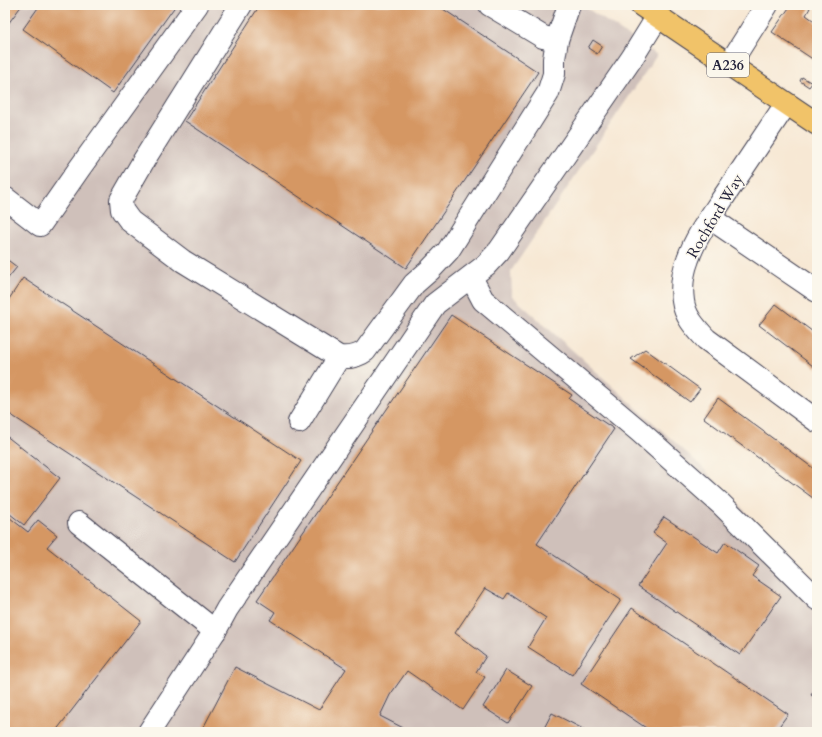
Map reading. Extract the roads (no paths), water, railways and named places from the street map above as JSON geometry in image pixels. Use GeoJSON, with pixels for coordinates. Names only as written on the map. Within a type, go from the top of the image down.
{"type":"FeatureCollection","features":[{"type":"Feature","properties":{"kind":"main road","name":"A236"},"geometry":{"type":"LineString","coordinates":[[649,11],[817,124]]}},
{"type":"Feature","properties":{"kind":"street"},"geometry":{"type":"LineString","coordinates":[[5,198],[40,225],[197,5]]}},
{"type":"Feature","properties":{"kind":"street"},"geometry":{"type":"LineString","coordinates":[[241,5],[144,160],[121,200],[122,210],[130,221],[183,261],[340,357],[348,358],[359,355],[365,351],[414,284],[448,251],[548,93],[554,74],[554,58],[557,40],[569,5]]}},
{"type":"Feature","properties":{"kind":"street"},"geometry":{"type":"LineString","coordinates":[[490,5],[543,37],[557,40]]}},
{"type":"Feature","properties":{"kind":"street"},"geometry":{"type":"LineString","coordinates":[[729,65],[768,5]]}},
{"type":"Feature","properties":{"kind":"street"},"geometry":{"type":"LineString","coordinates":[[149,732],[215,631],[227,609],[435,304],[486,265],[499,251],[632,58],[649,11]]}},
{"type":"Feature","properties":{"kind":"street","name":"Rochford Way"},"geometry":{"type":"LineString","coordinates":[[786,104],[710,218],[688,257],[684,272],[683,302],[689,319],[706,339],[817,421]]}},
{"type":"Feature","properties":{"kind":"street"},"geometry":{"type":"LineString","coordinates":[[710,218],[817,291]]}},
{"type":"Feature","properties":{"kind":"street"},"geometry":{"type":"LineString","coordinates":[[471,277],[483,300],[640,431],[721,504],[817,599]]}},
{"type":"Feature","properties":{"kind":"street"},"geometry":{"type":"LineString","coordinates":[[299,422],[340,357]]}},
{"type":"Feature","properties":{"kind":"street"},"geometry":{"type":"LineString","coordinates":[[79,523],[215,631]]}}]}
